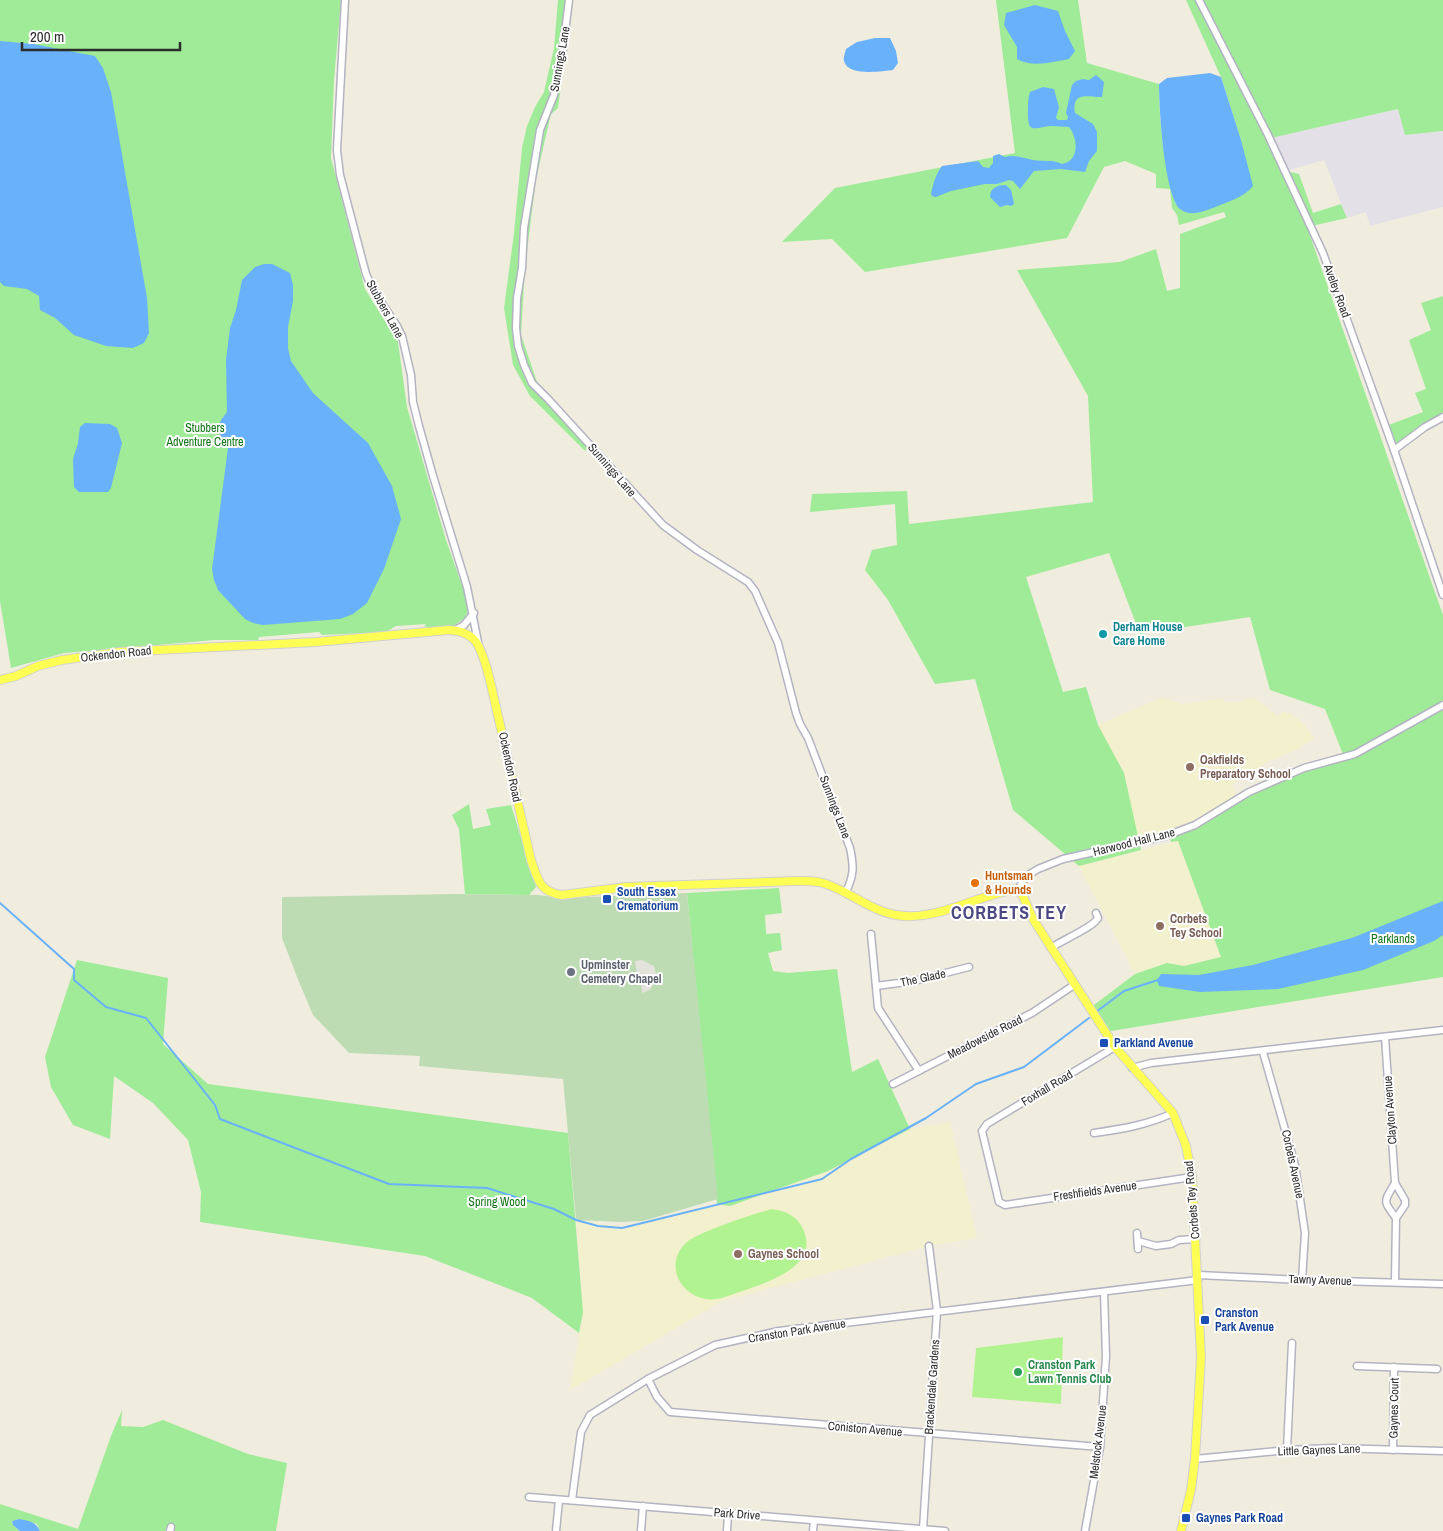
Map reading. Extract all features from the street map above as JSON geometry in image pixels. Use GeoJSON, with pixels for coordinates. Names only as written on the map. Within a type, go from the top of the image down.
{"type":"FeatureCollection","features":[{"type":"Feature","properties":{"kind":"main road","name":"Ockendon Road"},"geometry":{"type":"LineString","coordinates":[[0,680],[16,676],[38,666],[62,660],[119,652],[316,642],[455,630],[470,636],[480,650],[491,684],[530,860],[541,886],[554,894],[562,896],[626,887],[796,881],[824,883],[846,892],[877,909],[895,915],[913,916],[928,915],[1002,892],[1018,891]]}},
{"type":"Feature","properties":{"kind":"main road","name":"Corbets Tey Road"},"geometry":{"type":"LineString","coordinates":[[1018,891],[1022,894],[1033,919],[1074,985],[1115,1046],[1132,1068],[1173,1113],[1186,1146],[1192,1177],[1198,1278],[1200,1357],[1195,1459],[1191,1490],[1181,1531]]}},
{"type":"Feature","properties":{"kind":"street","name":"Stubbers Lane"},"geometry":{"type":"LineString","coordinates":[[345,0],[337,150],[340,175],[366,274],[373,290],[402,336],[412,375],[413,402],[433,476],[467,586],[480,650]]}},
{"type":"Feature","properties":{"kind":"street","name":"Sunnings Lane"},"geometry":{"type":"LineString","coordinates":[[570,0],[562,57],[554,95],[540,130],[524,228],[522,268],[517,298],[516,328],[518,346],[532,383],[663,525],[697,550],[748,582],[755,591],[778,643],[796,714],[808,738],[850,848],[854,865],[852,879],[846,892]]}},
{"type":"Feature","properties":{"kind":"street","name":"Aveley Road"},"geometry":{"type":"LineString","coordinates":[[1199,0],[1268,136],[1319,245],[1394,450],[1443,595]]}},
{"type":"Feature","properties":{"kind":"street"},"geometry":{"type":"LineString","coordinates":[[1394,450],[1425,427],[1443,417]]}},
{"type":"Feature","properties":{"kind":"street"},"geometry":{"type":"LineString","coordinates":[[455,630],[464,625],[474,613]]}},
{"type":"Feature","properties":{"kind":"street","name":"Harwood Hall Lane"},"geometry":{"type":"LineString","coordinates":[[1018,891],[1028,875],[1038,869],[1063,859],[1166,836],[1195,825],[1249,792],[1304,768],[1355,754],[1443,705]]}},
{"type":"Feature","properties":{"kind":"street"},"geometry":{"type":"LineString","coordinates":[[1051,948],[1096,924],[1098,918],[1096,913]]}},
{"type":"Feature","properties":{"kind":"street"},"geometry":{"type":"LineString","coordinates":[[871,934],[878,1008],[919,1071]]}},
{"type":"Feature","properties":{"kind":"street","name":"The Glade"},"geometry":{"type":"LineString","coordinates":[[876,986],[914,981],[969,967]]}},
{"type":"Feature","properties":{"kind":"street","name":"Meadowside Road"},"geometry":{"type":"LineString","coordinates":[[893,1084],[1032,1012],[1074,985]]}},
{"type":"Feature","properties":{"kind":"street"},"geometry":{"type":"LineString","coordinates":[[1132,1068],[1151,1063],[1263,1052],[1443,1030]]}},
{"type":"Feature","properties":{"kind":"street","name":"Clayton Avenue"},"geometry":{"type":"LineString","coordinates":[[1385,1037],[1395,1183],[1405,1200],[1396,1218],[1395,1282]]}},
{"type":"Feature","properties":{"kind":"street","name":"Foxhall Road"},"geometry":{"type":"LineString","coordinates":[[999,1202],[982,1131],[987,1124],[1115,1046]]}},
{"type":"Feature","properties":{"kind":"street","name":"Corbets Avenue"},"geometry":{"type":"LineString","coordinates":[[1263,1052],[1295,1165],[1305,1233],[1302,1280]]}},
{"type":"Feature","properties":{"kind":"street"},"geometry":{"type":"LineString","coordinates":[[1094,1133],[1135,1127],[1173,1113]]}},
{"type":"Feature","properties":{"kind":"street","name":"Freshfields Avenue"},"geometry":{"type":"LineString","coordinates":[[999,1202],[1005,1205],[1192,1177]]}},
{"type":"Feature","properties":{"kind":"street","name":"Clayton Avenue"},"geometry":{"type":"LineString","coordinates":[[1395,1183],[1386,1200],[1386,1204],[1396,1218]]}},
{"type":"Feature","properties":{"kind":"street"},"geometry":{"type":"LineString","coordinates":[[1137,1233],[1138,1245],[1156,1246],[1171,1244],[1179,1240],[1196,1239]]}},
{"type":"Feature","properties":{"kind":"street","name":"Brackendale Gardens"},"geometry":{"type":"LineString","coordinates":[[923,1529],[937,1311],[929,1246]]}},
{"type":"Feature","properties":{"kind":"street","name":"Tawny Avenue"},"geometry":{"type":"LineString","coordinates":[[1198,1278],[1443,1284]]}},
{"type":"Feature","properties":{"kind":"street","name":"Cranston Park Avenue"},"geometry":{"type":"LineString","coordinates":[[572,1500],[581,1432],[590,1415],[648,1379],[715,1345],[779,1331],[1104,1292],[1198,1278]]}},
{"type":"Feature","properties":{"kind":"street","name":"Melstock Avenue"},"geometry":{"type":"LineString","coordinates":[[1085,1531],[1100,1447],[1106,1356],[1104,1292]]}},
{"type":"Feature","properties":{"kind":"street"},"geometry":{"type":"LineString","coordinates":[[1287,1450],[1292,1343]]}},
{"type":"Feature","properties":{"kind":"street","name":"Gaynes Court"},"geometry":{"type":"LineString","coordinates":[[1357,1366],[1436,1369]]}},
{"type":"Feature","properties":{"kind":"street","name":"Gaynes Court"},"geometry":{"type":"LineString","coordinates":[[1393,1450],[1394,1367]]}},
{"type":"Feature","properties":{"kind":"street","name":"Coniston Avenue"},"geometry":{"type":"LineString","coordinates":[[648,1379],[657,1397],[670,1412],[1100,1447]]}},
{"type":"Feature","properties":{"kind":"street","name":"Little Gaynes Lane"},"geometry":{"type":"LineString","coordinates":[[1195,1459],[1287,1450],[1332,1448],[1443,1451]]}},
{"type":"Feature","properties":{"kind":"street","name":"Park Drive"},"geometry":{"type":"LineString","coordinates":[[529,1497],[814,1520],[900,1529],[945,1531]]}},
{"type":"Feature","properties":{"kind":"street"},"geometry":{"type":"LineString","coordinates":[[556,1531],[558,1500]]}},
{"type":"Feature","properties":{"kind":"street"},"geometry":{"type":"LineString","coordinates":[[641,1531],[643,1506]]}},
{"type":"Feature","properties":{"kind":"street"},"geometry":{"type":"LineString","coordinates":[[727,1531],[728,1514]]}},
{"type":"Feature","properties":{"kind":"street"},"geometry":{"type":"LineString","coordinates":[[813,1531],[814,1520]]}},
{"type":"Feature","properties":{"kind":"shaded area"},"geometry":{"type":"Polygon","coordinates":[[[1399,109],[1405,135],[1443,131],[1443,207],[1370,226],[1366,212],[1347,218],[1324,160],[1286,171],[1270,138],[1399,109]]]}},
{"type":"Feature","properties":{"kind":"shaded area","name":"Oakfields Preparatory School"},"geometry":{"type":"Polygon","coordinates":[[[1161,698],[1181,704],[1222,699],[1226,702],[1238,702],[1250,698],[1258,700],[1278,717],[1283,711],[1291,714],[1302,722],[1314,738],[1296,750],[1267,762],[1233,784],[1236,800],[1195,825],[1139,842],[1098,725],[1161,698]]]}},
{"type":"Feature","properties":{"kind":"shaded area","name":"Corbets Tey School"},"geometry":{"type":"Polygon","coordinates":[[[1178,841],[1221,957],[1184,966],[1167,963],[1135,974],[1079,866],[1178,841]]]}},
{"type":"Feature","properties":{"kind":"shaded area"},"geometry":{"type":"Polygon","coordinates":[[[642,960],[654,966],[657,978],[650,990],[642,993],[641,980],[643,979],[642,976],[637,975],[635,961],[642,960]]]}},
{"type":"Feature","properties":{"kind":"shaded area","name":"Gaynes School"},"geometry":{"type":"Polygon","coordinates":[[[950,1122],[977,1238],[929,1246],[722,1301],[570,1390],[583,1312],[576,1220],[621,1226],[721,1203],[828,1171],[910,1129],[950,1122]]]}},
{"type":"Feature","properties":{"kind":"green space","name":"Stubbers Adventure Centre"},"geometry":{"type":"Polygon","coordinates":[[[0,0],[341,0],[334,80],[331,158],[365,289],[398,342],[407,407],[446,540],[465,594],[468,611],[465,618],[453,626],[431,628],[424,626],[426,624],[396,626],[386,632],[322,635],[319,632],[259,637],[258,640],[215,640],[64,653],[11,668],[0,601],[0,0]]]}},
{"type":"Feature","properties":{"kind":"green space"},"geometry":{"type":"Polygon","coordinates":[[[558,0],[573,0],[558,108],[551,114],[536,179],[525,267],[521,335],[537,382],[600,451],[584,450],[530,396],[513,365],[504,308],[514,233],[522,148],[527,126],[544,92],[554,48],[558,0]]]}},
{"type":"Feature","properties":{"kind":"green space","name":"Parklands"},"geometry":{"type":"Polygon","coordinates":[[[996,0],[1078,0],[1087,63],[1159,84],[1163,145],[1168,175],[1176,204],[1241,140],[1221,77],[1186,0],[1443,0],[1443,131],[1405,135],[1398,109],[1271,138],[1286,171],[1299,174],[1313,213],[1341,204],[1347,218],[1307,227],[1443,615],[1443,977],[1105,1032],[1090,1008],[1135,974],[1167,963],[1184,966],[1221,957],[1178,841],[1171,842],[1170,835],[1195,825],[1249,792],[1304,768],[1344,757],[1325,709],[1270,690],[1250,617],[1140,634],[1109,553],[1026,577],[1063,692],[1086,687],[1098,725],[1124,773],[1141,850],[1079,866],[1013,810],[975,679],[935,684],[888,600],[865,570],[872,550],[897,545],[895,504],[810,512],[812,494],[907,491],[909,524],[1093,502],[1088,396],[1017,270],[1120,262],[1156,249],[1167,291],[1180,288],[1180,234],[1226,217],[1224,212],[1179,225],[1177,215],[1172,208],[1170,189],[1156,188],[1156,174],[1125,161],[1104,167],[1067,238],[865,272],[832,239],[782,242],[835,188],[1015,153],[996,0]]]}},
{"type":"Feature","properties":{"kind":"green space"},"geometry":{"type":"Polygon","coordinates":[[[1443,296],[1443,417],[1394,450],[1386,426],[1423,412],[1415,393],[1426,389],[1409,340],[1431,330],[1421,303],[1443,296]]]}},
{"type":"Feature","properties":{"kind":"green space"},"geometry":{"type":"Polygon","coordinates":[[[469,804],[473,829],[491,825],[486,809],[511,805],[536,887],[529,895],[465,894],[459,829],[452,815],[469,804]]]}},
{"type":"Feature","properties":{"kind":"green space"},"geometry":{"type":"Polygon","coordinates":[[[779,888],[782,913],[765,915],[766,934],[780,933],[782,950],[768,953],[773,971],[788,973],[837,969],[852,1072],[878,1059],[910,1129],[828,1171],[730,1206],[717,1204],[687,893],[779,888]]]}},
{"type":"Feature","properties":{"kind":"green space"},"geometry":{"type":"Polygon","coordinates":[[[687,893],[718,1199],[643,1221],[576,1220],[563,1079],[419,1066],[420,1056],[349,1053],[313,1015],[282,938],[282,897],[453,894],[538,895],[564,898],[687,893]]]}},
{"type":"Feature","properties":{"kind":"green space","name":"Spring Wood"},"geometry":{"type":"Polygon","coordinates":[[[77,960],[168,978],[163,1044],[208,1084],[568,1133],[583,1312],[579,1333],[532,1298],[425,1256],[200,1222],[201,1192],[188,1140],[153,1103],[114,1076],[110,1139],[73,1125],[51,1087],[45,1057],[77,960]]]}},
{"type":"Feature","properties":{"kind":"green space"},"geometry":{"type":"Polygon","coordinates":[[[772,1209],[790,1215],[798,1221],[803,1229],[806,1244],[803,1256],[794,1267],[767,1282],[725,1297],[712,1299],[700,1298],[682,1284],[677,1274],[676,1263],[679,1252],[687,1242],[715,1228],[772,1209]]]}},
{"type":"Feature","properties":{"kind":"green space","name":"Cranston Park Lawn Tennis Club"},"geometry":{"type":"Polygon","coordinates":[[[1063,1337],[1061,1404],[972,1397],[976,1348],[1063,1337]]]}},
{"type":"Feature","properties":{"kind":"green space"},"geometry":{"type":"Polygon","coordinates":[[[122,1410],[121,1426],[143,1427],[163,1420],[248,1454],[287,1463],[276,1531],[40,1531],[37,1524],[19,1519],[12,1521],[13,1525],[20,1531],[0,1531],[0,1504],[78,1529],[122,1410]]]}},
{"type":"Feature","properties":{"kind":"water"},"geometry":{"type":"Polygon","coordinates":[[[1035,5],[1058,11],[1075,51],[1069,59],[1036,64],[1017,59],[1017,47],[1004,25],[1006,13],[1035,5]]]}},
{"type":"Feature","properties":{"kind":"water"},"geometry":{"type":"Polygon","coordinates":[[[875,38],[890,38],[896,51],[898,63],[893,70],[866,72],[847,66],[844,60],[846,49],[857,42],[875,38]]]}},
{"type":"Feature","properties":{"kind":"water"},"geometry":{"type":"Polygon","coordinates":[[[0,41],[33,44],[95,56],[103,68],[111,92],[147,298],[149,333],[144,343],[133,348],[106,346],[74,335],[55,318],[40,310],[39,296],[27,289],[4,286],[0,282],[0,41]]]}},
{"type":"Feature","properties":{"kind":"water"},"geometry":{"type":"Polygon","coordinates":[[[1210,73],[1221,77],[1253,186],[1240,197],[1229,202],[1200,212],[1188,213],[1180,209],[1175,200],[1166,169],[1159,84],[1167,78],[1210,73]]]}},
{"type":"Feature","properties":{"kind":"water"},"geometry":{"type":"Polygon","coordinates":[[[1096,75],[1104,82],[1102,97],[1087,96],[1078,98],[1074,106],[1075,113],[1093,124],[1097,132],[1097,151],[1089,161],[1085,172],[1061,169],[1034,171],[1020,189],[1013,181],[1009,180],[997,184],[985,184],[951,191],[936,197],[932,196],[934,183],[942,166],[978,161],[983,167],[989,168],[993,163],[993,156],[999,154],[1005,157],[1015,156],[1062,164],[1068,162],[1076,148],[1072,132],[1069,127],[1031,127],[1028,119],[1030,92],[1043,87],[1054,89],[1059,107],[1056,118],[1058,120],[1067,120],[1066,113],[1072,85],[1076,81],[1089,80],[1096,75]]]}},
{"type":"Feature","properties":{"kind":"water"},"geometry":{"type":"Polygon","coordinates":[[[1006,185],[1011,190],[1014,204],[1000,207],[990,197],[990,194],[995,188],[1006,185]]]}},
{"type":"Feature","properties":{"kind":"water"},"geometry":{"type":"Polygon","coordinates":[[[272,264],[290,273],[293,285],[293,301],[288,327],[288,348],[291,361],[313,393],[368,443],[392,486],[401,519],[384,569],[367,603],[353,614],[340,619],[263,625],[253,623],[245,619],[218,590],[214,580],[212,569],[228,448],[223,444],[218,428],[227,412],[226,360],[230,328],[242,280],[255,267],[272,264]]]}},
{"type":"Feature","properties":{"kind":"water"},"geometry":{"type":"Polygon","coordinates":[[[85,423],[110,424],[117,428],[122,443],[111,488],[108,492],[79,492],[74,487],[73,459],[80,427],[85,423]]]}},
{"type":"Feature","properties":{"kind":"water"},"geometry":{"type":"Polygon","coordinates":[[[1443,901],[1443,935],[1434,941],[1363,970],[1278,989],[1200,992],[1159,986],[1157,980],[1161,974],[1199,975],[1253,965],[1352,938],[1443,901]]]}},
{"type":"Feature","properties":{"kind":"water"},"geometry":{"type":"Polygon","coordinates":[[[19,1519],[34,1523],[40,1531],[20,1531],[13,1525],[12,1521],[19,1519]]]}},
{"type":"Feature","properties":{"kind":"waterway"},"geometry":{"type":"LineString","coordinates":[[0,903],[74,969],[74,980],[106,1007],[146,1018],[215,1105],[220,1119],[389,1184],[487,1188],[554,1209],[576,1220],[598,1226],[622,1228],[822,1179],[851,1159],[926,1118],[976,1084],[1024,1067],[1089,1018]]}},
{"type":"Feature","properties":{"kind":"waterway"},"geometry":{"type":"LineString","coordinates":[[1096,1012],[1124,991],[1158,980]]}},
{"type":"Feature","properties":{"kind":"place","name":"Derham House Care Home"},"geometry":{"type":"Point","coordinates":[1103,634]}},
{"type":"Feature","properties":{"kind":"place","name":"Oakfields Preparatory School"},"geometry":{"type":"Point","coordinates":[1190,767]}},
{"type":"Feature","properties":{"kind":"place","name":"Huntsman & Hounds"},"geometry":{"type":"Point","coordinates":[975,883]}},
{"type":"Feature","properties":{"kind":"place","name":"South Essex Crematorium"},"geometry":{"type":"Point","coordinates":[607,899]}},
{"type":"Feature","properties":{"kind":"place","name":"Corbets Tey School"},"geometry":{"type":"Point","coordinates":[1160,926]}},
{"type":"Feature","properties":{"kind":"place","name":"Upminster Cemetery Chapel"},"geometry":{"type":"Point","coordinates":[571,972]}},
{"type":"Feature","properties":{"kind":"place","name":"Parkland Avenue"},"geometry":{"type":"Point","coordinates":[1104,1043]}},
{"type":"Feature","properties":{"kind":"place","name":"Gaynes School"},"geometry":{"type":"Point","coordinates":[738,1254]}},
{"type":"Feature","properties":{"kind":"place","name":"Cranston Park Avenue"},"geometry":{"type":"Point","coordinates":[1205,1320]}},
{"type":"Feature","properties":{"kind":"place","name":"Cranston Park Lawn Tennis Club"},"geometry":{"type":"Point","coordinates":[1018,1372]}},
{"type":"Feature","properties":{"kind":"place","name":"Gaynes Park Road"},"geometry":{"type":"Point","coordinates":[1186,1518]}},
{"type":"Feature","properties":{"kind":"district","name":"CORBETS TEY"},"geometry":{"type":"Point","coordinates":[1009,912]}}]}
